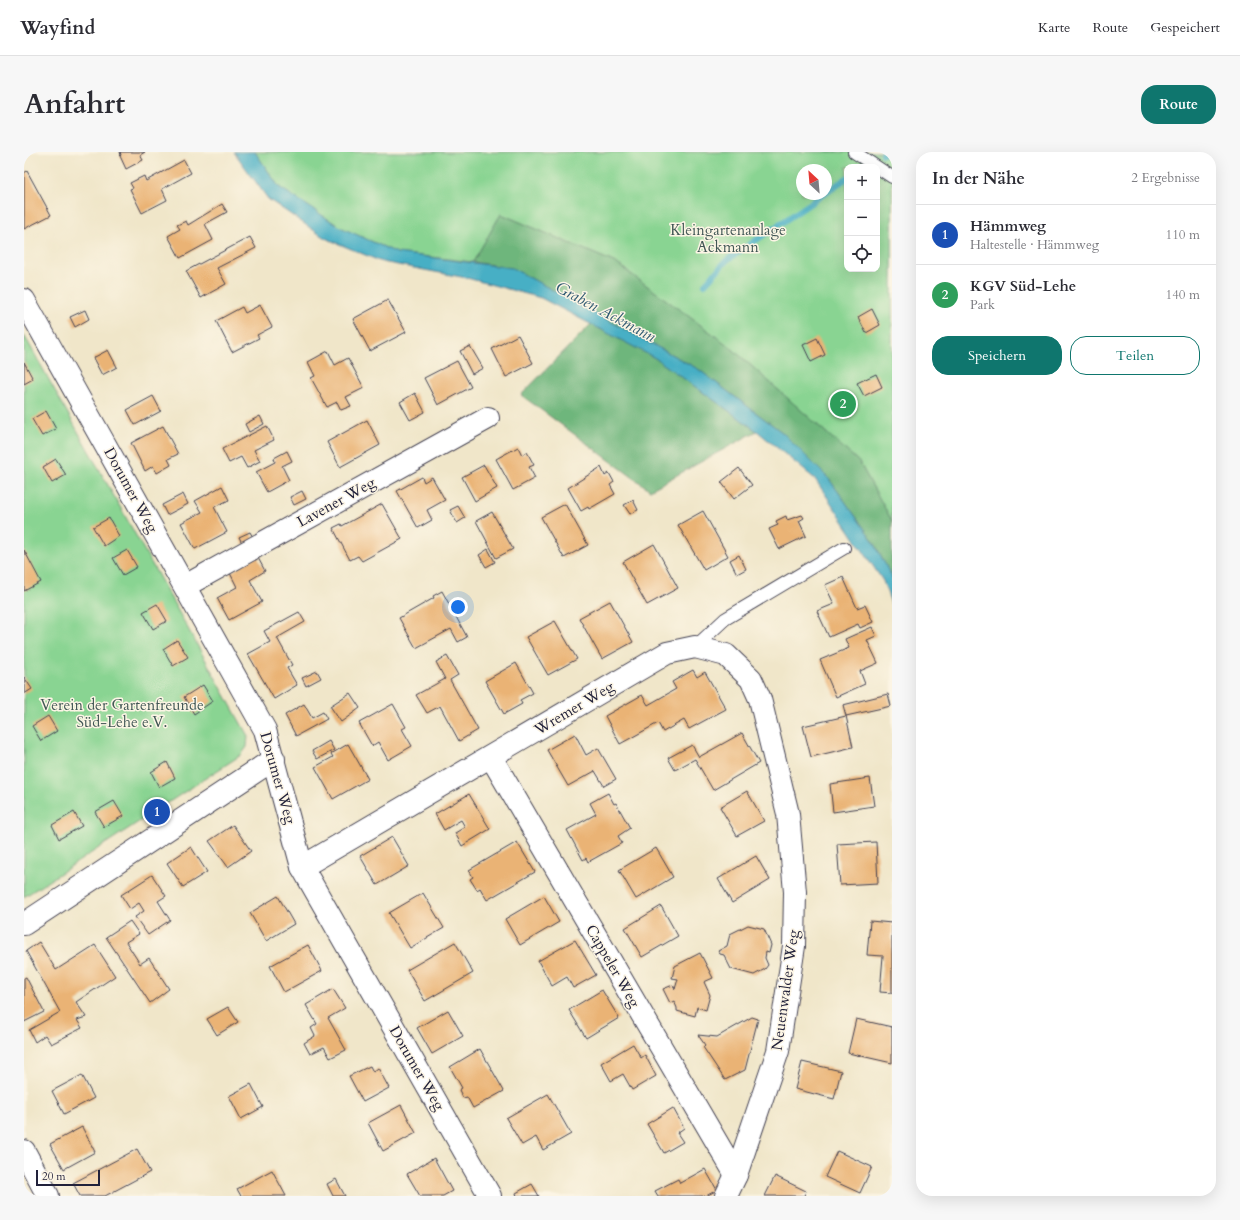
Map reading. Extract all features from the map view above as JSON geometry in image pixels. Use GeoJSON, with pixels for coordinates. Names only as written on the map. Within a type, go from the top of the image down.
{"type":"FeatureCollection","features":[{"type":"Feature","properties":{"kind":"street","name":"Dorumer Weg"},"geometry":{"type":"LineString","coordinates":[[24,300],[265,730],[302,867],[490,1196]]}},
{"type":"Feature","properties":{"kind":"street","name":"Lavener Weg"},"geometry":{"type":"LineString","coordinates":[[185,586],[488,418]]}},
{"type":"Feature","properties":{"kind":"street","name":"Wremer Weg"},"geometry":{"type":"LineString","coordinates":[[302,867],[667,653],[695,647]]}},
{"type":"Feature","properties":{"kind":"street","name":"Neuenwalder Weg"},"geometry":{"type":"LineString","coordinates":[[695,647],[726,655],[751,679],[760,699],[788,814],[795,892],[794,946],[778,1051],[736,1175],[726,1196]]}},
{"type":"Feature","properties":{"kind":"street","name":"Cappeler Weg"},"geometry":{"type":"LineString","coordinates":[[491,757],[736,1175]]}},
{"type":"Feature","properties":{"kind":"street"},"geometry":{"type":"LineString","coordinates":[[24,924],[274,759]]}},
{"type":"Feature","properties":{"kind":"street"},"geometry":{"type":"LineString","coordinates":[[24,1151],[48,1196]]}},
{"type":"Feature","properties":{"kind":"lane"},"geometry":{"type":"LineString","coordinates":[[854,152],[892,177]]}},
{"type":"Feature","properties":{"kind":"lane"},"geometry":{"type":"LineString","coordinates":[[695,647],[725,619],[844,548]]}},
{"type":"Feature","properties":{"kind":"green space","name":"Kleingartenanlage Ackmann"},"geometry":{"type":"Polygon","coordinates":[[[255,152],[892,152],[892,521],[859,462],[729,346],[616,263],[501,214],[473,262],[397,253],[340,227],[279,187],[255,152]]]}},
{"type":"Feature","properties":{"kind":"green space"},"geometry":{"type":"Polygon","coordinates":[[[501,214],[616,263],[729,346],[859,462],[892,521],[892,578],[874,542],[829,479],[783,433],[698,369],[512,268],[473,262],[501,214]]]}},
{"type":"Feature","properties":{"kind":"green space"},"geometry":{"type":"Polygon","coordinates":[[[591,324],[655,358],[757,431],[650,490],[521,395],[591,324]]]}},
{"type":"Feature","properties":{"kind":"green space","name":"Verein der Gartenfreunde Süd-Lehe e.V."},"geometry":{"type":"Polygon","coordinates":[[[24,335],[248,736],[247,747],[241,755],[24,897],[24,335]]]}},
{"type":"Feature","properties":{"kind":"water"},"geometry":{"type":"Polygon","coordinates":[[[234,152],[255,152],[279,187],[340,227],[397,253],[512,268],[698,369],[783,433],[829,479],[874,542],[892,578],[892,606],[883,581],[815,479],[757,431],[655,358],[541,298],[467,278],[382,262],[325,238],[268,199],[234,152]]]}},
{"type":"Feature","properties":{"kind":"building"},"geometry":{"type":"Polygon","coordinates":[[[120,152],[145,152],[140,155],[143,160],[126,169],[120,156],[120,152]]]}},
{"type":"Feature","properties":{"kind":"building"},"geometry":{"type":"Polygon","coordinates":[[[184,160],[191,173],[162,189],[167,200],[142,213],[130,189],[133,188],[130,183],[144,176],[146,181],[184,160]]]}},
{"type":"Feature","properties":{"kind":"building"},"geometry":{"type":"Polygon","coordinates":[[[27,171],[51,215],[24,229],[24,173],[27,171]]]}},
{"type":"Feature","properties":{"kind":"building"},"geometry":{"type":"Polygon","coordinates":[[[222,204],[227,212],[205,224],[213,240],[180,258],[168,236],[180,229],[177,225],[186,221],[188,225],[222,204]]]}},
{"type":"Feature","properties":{"kind":"building"},"geometry":{"type":"Polygon","coordinates":[[[250,237],[256,248],[217,268],[226,284],[201,298],[186,271],[250,237]]]}},
{"type":"Feature","properties":{"kind":"building"},"geometry":{"type":"Polygon","coordinates":[[[388,300],[406,332],[370,351],[353,319],[388,300]]]}},
{"type":"Feature","properties":{"kind":"building"},"geometry":{"type":"Polygon","coordinates":[[[260,305],[272,327],[257,335],[259,338],[232,352],[216,321],[242,307],[245,313],[260,305]]]}},
{"type":"Feature","properties":{"kind":"building"},"geometry":{"type":"Polygon","coordinates":[[[872,309],[880,325],[866,333],[858,317],[872,309]]]}},
{"type":"Feature","properties":{"kind":"building"},"geometry":{"type":"Polygon","coordinates":[[[85,310],[89,319],[75,327],[70,317],[85,310]]]}},
{"type":"Feature","properties":{"kind":"building"},"geometry":{"type":"Polygon","coordinates":[[[518,335],[533,363],[506,377],[492,349],[518,335]]]}},
{"type":"Feature","properties":{"kind":"building"},"geometry":{"type":"Polygon","coordinates":[[[817,338],[825,355],[811,362],[803,345],[817,338]]]}},
{"type":"Feature","properties":{"kind":"building"},"geometry":{"type":"Polygon","coordinates":[[[470,346],[483,368],[472,374],[460,351],[470,346]]]}},
{"type":"Feature","properties":{"kind":"building"},"geometry":{"type":"Polygon","coordinates":[[[108,350],[117,367],[102,375],[93,358],[108,350]]]}},
{"type":"Feature","properties":{"kind":"building"},"geometry":{"type":"Polygon","coordinates":[[[328,351],[335,365],[348,358],[364,388],[346,397],[351,406],[341,410],[337,402],[327,407],[311,378],[315,376],[308,362],[328,351]]]}},
{"type":"Feature","properties":{"kind":"building"},"geometry":{"type":"Polygon","coordinates":[[[457,361],[471,387],[438,405],[424,378],[457,361]]]}},
{"type":"Feature","properties":{"kind":"building"},"geometry":{"type":"Polygon","coordinates":[[[24,362],[33,379],[24,384],[24,362]]]}},
{"type":"Feature","properties":{"kind":"building"},"geometry":{"type":"Polygon","coordinates":[[[876,374],[882,387],[864,396],[857,383],[876,374]]]}},
{"type":"Feature","properties":{"kind":"building"},"geometry":{"type":"Polygon","coordinates":[[[415,393],[425,412],[410,420],[400,402],[415,393]]]}},
{"type":"Feature","properties":{"kind":"building"},"geometry":{"type":"Polygon","coordinates":[[[153,396],[161,411],[135,425],[127,410],[153,396]]]}},
{"type":"Feature","properties":{"kind":"building"},"geometry":{"type":"Polygon","coordinates":[[[46,411],[56,429],[42,436],[32,419],[46,411]]]}},
{"type":"Feature","properties":{"kind":"building"},"geometry":{"type":"Polygon","coordinates":[[[260,416],[264,424],[249,432],[245,424],[260,416]]]}},
{"type":"Feature","properties":{"kind":"building"},"geometry":{"type":"Polygon","coordinates":[[[367,420],[380,445],[340,467],[327,442],[367,420]]]}},
{"type":"Feature","properties":{"kind":"building"},"geometry":{"type":"Polygon","coordinates":[[[163,426],[178,454],[168,459],[171,465],[157,473],[153,466],[145,471],[131,443],[163,426]]]}},
{"type":"Feature","properties":{"kind":"building"},"geometry":{"type":"Polygon","coordinates":[[[267,426],[274,440],[254,450],[260,461],[247,468],[241,457],[229,463],[222,449],[267,426]]]}},
{"type":"Feature","properties":{"kind":"building"},"geometry":{"type":"Polygon","coordinates":[[[518,447],[522,455],[527,452],[534,465],[529,467],[535,478],[513,490],[496,459],[518,447]]]}},
{"type":"Feature","properties":{"kind":"building"},"geometry":{"type":"Polygon","coordinates":[[[287,451],[292,461],[282,466],[289,480],[267,492],[256,472],[275,462],[274,458],[287,451]]]}},
{"type":"Feature","properties":{"kind":"building"},"geometry":{"type":"Polygon","coordinates":[[[56,459],[66,475],[52,483],[43,467],[56,459]]]}},
{"type":"Feature","properties":{"kind":"building"},"geometry":{"type":"Polygon","coordinates":[[[484,465],[497,488],[475,501],[462,477],[484,465]]]}},
{"type":"Feature","properties":{"kind":"building"},"geometry":{"type":"Polygon","coordinates":[[[601,467],[605,476],[609,473],[614,482],[610,485],[615,494],[589,509],[588,507],[581,511],[568,488],[601,467]]]}},
{"type":"Feature","properties":{"kind":"building"},"geometry":{"type":"Polygon","coordinates":[[[739,468],[752,485],[734,499],[721,482],[739,468]]]}},
{"type":"Feature","properties":{"kind":"building"},"geometry":{"type":"Polygon","coordinates":[[[422,477],[424,482],[432,477],[445,500],[427,510],[432,520],[418,528],[397,491],[422,477]]]}},
{"type":"Feature","properties":{"kind":"building"},"geometry":{"type":"Polygon","coordinates":[[[222,486],[229,500],[214,507],[227,532],[195,549],[181,523],[202,512],[195,501],[222,486]]]}},
{"type":"Feature","properties":{"kind":"building"},"geometry":{"type":"Polygon","coordinates":[[[302,491],[306,499],[294,505],[290,497],[302,491]]]}},
{"type":"Feature","properties":{"kind":"building"},"geometry":{"type":"Polygon","coordinates":[[[183,494],[188,504],[167,515],[162,505],[183,494]]]}},
{"type":"Feature","properties":{"kind":"building"},"geometry":{"type":"Polygon","coordinates":[[[633,500],[638,510],[630,514],[624,505],[633,500]]]}},
{"type":"Feature","properties":{"kind":"building"},"geometry":{"type":"Polygon","coordinates":[[[382,504],[402,539],[362,561],[358,556],[350,560],[333,528],[341,524],[342,526],[382,504]]]}},
{"type":"Feature","properties":{"kind":"building"},"geometry":{"type":"Polygon","coordinates":[[[565,504],[588,545],[564,558],[541,517],[565,504]]]}},
{"type":"Feature","properties":{"kind":"building"},"geometry":{"type":"Polygon","coordinates":[[[458,506],[465,518],[457,523],[450,510],[458,506]]]}},
{"type":"Feature","properties":{"kind":"building"},"geometry":{"type":"Polygon","coordinates":[[[703,511],[728,556],[704,570],[678,525],[703,511]]]}},
{"type":"Feature","properties":{"kind":"building"},"geometry":{"type":"Polygon","coordinates":[[[492,512],[513,549],[496,558],[476,521],[492,512]]]}},
{"type":"Feature","properties":{"kind":"building"},"geometry":{"type":"Polygon","coordinates":[[[802,515],[804,518],[799,521],[806,536],[779,549],[769,529],[778,525],[776,521],[786,516],[787,520],[802,515]]]}},
{"type":"Feature","properties":{"kind":"building"},"geometry":{"type":"Polygon","coordinates":[[[109,518],[119,536],[104,546],[93,527],[109,518]]]}},
{"type":"Feature","properties":{"kind":"building"},"geometry":{"type":"Polygon","coordinates":[[[250,532],[254,539],[243,545],[239,537],[250,532]]]}},
{"type":"Feature","properties":{"kind":"building"},"geometry":{"type":"Polygon","coordinates":[[[654,544],[678,588],[647,605],[623,562],[654,544]]]}},
{"type":"Feature","properties":{"kind":"building"},"geometry":{"type":"Polygon","coordinates":[[[488,549],[495,562],[486,567],[479,555],[488,549]]]}},
{"type":"Feature","properties":{"kind":"building"},"geometry":{"type":"Polygon","coordinates":[[[24,550],[41,582],[24,591],[24,550]]]}},
{"type":"Feature","properties":{"kind":"building"},"geometry":{"type":"Polygon","coordinates":[[[127,550],[137,567],[123,575],[113,558],[127,550]]]}},
{"type":"Feature","properties":{"kind":"building"},"geometry":{"type":"Polygon","coordinates":[[[739,555],[746,569],[737,574],[730,560],[739,555]]]}},
{"type":"Feature","properties":{"kind":"building"},"geometry":{"type":"Polygon","coordinates":[[[257,556],[265,571],[250,580],[262,602],[229,620],[217,598],[237,587],[230,573],[257,556]]]}},
{"type":"Feature","properties":{"kind":"building"},"geometry":{"type":"Polygon","coordinates":[[[843,577],[857,608],[865,605],[873,622],[860,628],[858,624],[829,637],[817,611],[834,604],[825,585],[843,577]]]}},
{"type":"Feature","properties":{"kind":"building"},"geometry":{"type":"Polygon","coordinates":[[[442,591],[467,637],[458,642],[451,629],[416,648],[399,618],[434,598],[433,596],[442,591]]]}},
{"type":"Feature","properties":{"kind":"building"},"geometry":{"type":"Polygon","coordinates":[[[610,601],[633,642],[602,659],[579,618],[610,601]]]}},
{"type":"Feature","properties":{"kind":"building"},"geometry":{"type":"Polygon","coordinates":[[[157,604],[167,621],[153,629],[143,612],[157,604]]]}},
{"type":"Feature","properties":{"kind":"building"},"geometry":{"type":"Polygon","coordinates":[[[299,612],[305,622],[277,638],[292,665],[287,668],[297,685],[274,699],[248,654],[270,642],[264,631],[299,612]]]}},
{"type":"Feature","properties":{"kind":"building"},"geometry":{"type":"Polygon","coordinates":[[[555,621],[577,659],[548,675],[526,637],[555,621]]]}},
{"type":"Feature","properties":{"kind":"building"},"geometry":{"type":"Polygon","coordinates":[[[872,627],[876,636],[867,640],[878,663],[860,671],[865,684],[836,697],[820,660],[849,648],[845,639],[872,627]]]}},
{"type":"Feature","properties":{"kind":"building"},"geometry":{"type":"Polygon","coordinates":[[[177,640],[188,657],[173,666],[163,649],[177,640]]]}},
{"type":"Feature","properties":{"kind":"building"},"geometry":{"type":"Polygon","coordinates":[[[447,656],[458,675],[450,680],[478,730],[459,741],[440,706],[427,713],[416,695],[445,679],[436,662],[447,656]]]}},
{"type":"Feature","properties":{"kind":"building"},"geometry":{"type":"Polygon","coordinates":[[[516,663],[533,693],[520,700],[522,704],[504,714],[485,681],[516,663]]]}},
{"type":"Feature","properties":{"kind":"building"},"geometry":{"type":"Polygon","coordinates":[[[693,670],[697,677],[705,672],[726,709],[689,729],[684,720],[663,732],[658,723],[620,744],[605,716],[642,695],[648,705],[676,689],[672,682],[693,670]]]}},
{"type":"Feature","properties":{"kind":"building"},"geometry":{"type":"Polygon","coordinates":[[[317,671],[321,678],[306,686],[302,678],[317,671]]]}},
{"type":"Feature","properties":{"kind":"building"},"geometry":{"type":"Polygon","coordinates":[[[24,677],[32,689],[24,694],[24,677]]]}},
{"type":"Feature","properties":{"kind":"building"},"geometry":{"type":"Polygon","coordinates":[[[203,685],[213,701],[194,714],[184,697],[203,685]]]}},
{"type":"Feature","properties":{"kind":"building"},"geometry":{"type":"Polygon","coordinates":[[[350,693],[360,708],[341,722],[330,706],[350,693]]]}},
{"type":"Feature","properties":{"kind":"building"},"geometry":{"type":"Polygon","coordinates":[[[888,694],[891,706],[846,716],[843,705],[888,694]]]}},
{"type":"Feature","properties":{"kind":"building"},"geometry":{"type":"Polygon","coordinates":[[[304,704],[312,718],[323,712],[327,719],[296,736],[285,715],[304,704]]]}},
{"type":"Feature","properties":{"kind":"building"},"geometry":{"type":"Polygon","coordinates":[[[393,704],[406,727],[402,729],[412,746],[388,760],[378,742],[372,746],[359,723],[393,704]]]}},
{"type":"Feature","properties":{"kind":"building"},"geometry":{"type":"Polygon","coordinates":[[[48,716],[57,731],[41,741],[32,726],[48,716]]]}},
{"type":"Feature","properties":{"kind":"building"},"geometry":{"type":"Polygon","coordinates":[[[846,716],[853,747],[811,757],[803,726],[846,716]]]}},
{"type":"Feature","properties":{"kind":"building"},"geometry":{"type":"Polygon","coordinates":[[[742,733],[759,763],[713,790],[695,759],[675,770],[668,758],[692,745],[699,757],[742,733]]]}},
{"type":"Feature","properties":{"kind":"building"},"geometry":{"type":"Polygon","coordinates":[[[575,734],[586,755],[598,748],[616,779],[604,786],[595,771],[568,786],[547,750],[575,734]]]}},
{"type":"Feature","properties":{"kind":"building"},"geometry":{"type":"Polygon","coordinates":[[[329,741],[334,750],[317,759],[312,751],[329,741]]]}},
{"type":"Feature","properties":{"kind":"building"},"geometry":{"type":"Polygon","coordinates":[[[348,744],[368,779],[333,799],[315,767],[333,757],[331,754],[348,744]]]}},
{"type":"Feature","properties":{"kind":"building"},"geometry":{"type":"Polygon","coordinates":[[[167,762],[175,778],[159,787],[151,772],[167,762]]]}},
{"type":"Feature","properties":{"kind":"building"},"geometry":{"type":"Polygon","coordinates":[[[870,778],[874,806],[833,812],[830,784],[870,778]]]}},
{"type":"Feature","properties":{"kind":"building"},"geometry":{"type":"Polygon","coordinates":[[[747,791],[764,821],[737,836],[720,807],[747,791]]]}},
{"type":"Feature","properties":{"kind":"building"},"geometry":{"type":"Polygon","coordinates":[[[608,793],[614,804],[616,803],[630,828],[618,836],[622,843],[588,862],[586,858],[583,860],[567,830],[596,814],[590,803],[608,793]]]}},
{"type":"Feature","properties":{"kind":"building"},"geometry":{"type":"Polygon","coordinates":[[[469,794],[490,829],[462,846],[455,833],[465,827],[461,820],[444,830],[435,814],[469,794]]]}},
{"type":"Feature","properties":{"kind":"building"},"geometry":{"type":"Polygon","coordinates":[[[114,801],[123,816],[104,827],[95,812],[114,801]]]}},
{"type":"Feature","properties":{"kind":"building"},"geometry":{"type":"Polygon","coordinates":[[[74,812],[82,826],[59,839],[52,825],[74,812]]]}},
{"type":"Feature","properties":{"kind":"building"},"geometry":{"type":"Polygon","coordinates":[[[233,825],[251,851],[228,867],[209,841],[233,825]]]}},
{"type":"Feature","properties":{"kind":"building"},"geometry":{"type":"Polygon","coordinates":[[[392,837],[409,866],[377,885],[360,856],[392,837]]]}},
{"type":"Feature","properties":{"kind":"building"},"geometry":{"type":"Polygon","coordinates":[[[517,842],[535,872],[487,900],[480,888],[477,890],[470,879],[473,877],[469,870],[517,842]]]}},
{"type":"Feature","properties":{"kind":"building"},"geometry":{"type":"Polygon","coordinates":[[[876,842],[878,883],[840,885],[837,844],[876,842]]]}},
{"type":"Feature","properties":{"kind":"building"},"geometry":{"type":"Polygon","coordinates":[[[191,847],[207,872],[183,887],[167,863],[191,847]]]}},
{"type":"Feature","properties":{"kind":"building"},"geometry":{"type":"Polygon","coordinates":[[[656,848],[673,877],[636,899],[619,870],[656,848]]]}},
{"type":"Feature","properties":{"kind":"building"},"geometry":{"type":"Polygon","coordinates":[[[756,856],[770,880],[732,903],[718,879],[756,856]]]}},
{"type":"Feature","properties":{"kind":"building"},"geometry":{"type":"Polygon","coordinates":[[[152,875],[166,896],[158,901],[170,920],[148,935],[135,917],[144,911],[139,903],[130,909],[121,895],[152,875]]]}},
{"type":"Feature","properties":{"kind":"building"},"geometry":{"type":"Polygon","coordinates":[[[423,893],[444,928],[410,948],[389,913],[423,893]]]}},
{"type":"Feature","properties":{"kind":"building"},"geometry":{"type":"Polygon","coordinates":[[[278,896],[294,924],[266,941],[250,913],[278,896]]]}},
{"type":"Feature","properties":{"kind":"building"},"geometry":{"type":"Polygon","coordinates":[[[544,896],[559,922],[520,945],[505,919],[544,896]]]}},
{"type":"Feature","properties":{"kind":"building"},"geometry":{"type":"Polygon","coordinates":[[[661,906],[678,936],[642,957],[625,928],[661,906]]]}},
{"type":"Feature","properties":{"kind":"building"},"geometry":{"type":"Polygon","coordinates":[[[130,921],[139,934],[126,942],[140,964],[149,958],[169,989],[150,1003],[106,937],[130,921]]]}},
{"type":"Feature","properties":{"kind":"building"},"geometry":{"type":"Polygon","coordinates":[[[870,921],[892,923],[892,993],[880,992],[883,956],[867,955],[870,921]]]}},
{"type":"Feature","properties":{"kind":"building"},"geometry":{"type":"Polygon","coordinates":[[[748,925],[764,929],[771,945],[769,953],[766,952],[765,958],[768,965],[765,969],[754,975],[731,969],[724,955],[720,954],[718,951],[727,946],[730,934],[748,925]]]}},
{"type":"Feature","properties":{"kind":"building"},"geometry":{"type":"Polygon","coordinates":[[[575,940],[596,975],[573,988],[567,977],[552,986],[538,961],[575,940]]]}},
{"type":"Feature","properties":{"kind":"building"},"geometry":{"type":"Polygon","coordinates":[[[39,942],[56,970],[95,945],[115,976],[76,1002],[86,1017],[77,1020],[82,1028],[51,1044],[45,1035],[35,1042],[29,1030],[60,1012],[26,951],[39,942]]]}},
{"type":"Feature","properties":{"kind":"building"},"geometry":{"type":"Polygon","coordinates":[[[455,942],[473,973],[425,1001],[407,970],[455,942]]]}},
{"type":"Feature","properties":{"kind":"building"},"geometry":{"type":"Polygon","coordinates":[[[308,945],[322,971],[284,992],[270,966],[308,945]]]}},
{"type":"Feature","properties":{"kind":"building"},"geometry":{"type":"Polygon","coordinates":[[[700,953],[713,978],[704,982],[710,995],[706,1010],[697,1007],[695,1016],[677,1011],[674,1001],[670,1003],[663,989],[673,985],[675,989],[678,979],[672,978],[675,966],[700,953]]]}},
{"type":"Feature","properties":{"kind":"building"},"geometry":{"type":"Polygon","coordinates":[[[26,977],[44,1012],[24,1022],[24,978],[26,977]]]}},
{"type":"Feature","properties":{"kind":"building"},"geometry":{"type":"Polygon","coordinates":[[[333,989],[345,1008],[328,1018],[346,1050],[330,1058],[324,1047],[310,1054],[304,1043],[315,1036],[311,1028],[317,1024],[306,1005],[333,989]]]}},
{"type":"Feature","properties":{"kind":"building"},"geometry":{"type":"Polygon","coordinates":[[[602,990],[619,1018],[586,1038],[569,1010],[602,990]]]}},
{"type":"Feature","properties":{"kind":"building"},"geometry":{"type":"Polygon","coordinates":[[[228,1007],[238,1022],[217,1035],[207,1019],[228,1007]]]}},
{"type":"Feature","properties":{"kind":"building"},"geometry":{"type":"Polygon","coordinates":[[[448,1010],[463,1036],[432,1054],[417,1028],[448,1010]]]}},
{"type":"Feature","properties":{"kind":"building"},"geometry":{"type":"Polygon","coordinates":[[[752,1017],[758,1019],[745,1070],[725,1080],[703,1047],[705,1045],[698,1035],[717,1037],[752,1017]]]}},
{"type":"Feature","properties":{"kind":"building"},"geometry":{"type":"Polygon","coordinates":[[[856,1019],[892,1027],[892,1063],[848,1053],[856,1019]]]}},
{"type":"Feature","properties":{"kind":"building"},"geometry":{"type":"Polygon","coordinates":[[[633,1044],[641,1058],[645,1055],[656,1076],[632,1090],[623,1074],[611,1081],[601,1063],[633,1044]]]}},
{"type":"Feature","properties":{"kind":"building"},"geometry":{"type":"Polygon","coordinates":[[[480,1049],[504,1091],[473,1108],[467,1097],[463,1098],[459,1090],[462,1088],[450,1067],[480,1049]]]}},
{"type":"Feature","properties":{"kind":"building"},"geometry":{"type":"Polygon","coordinates":[[[802,1062],[841,1071],[834,1099],[795,1089],[802,1062]]]}},
{"type":"Feature","properties":{"kind":"building"},"geometry":{"type":"Polygon","coordinates":[[[370,1066],[373,1072],[378,1068],[389,1088],[363,1102],[349,1076],[370,1066]]]}},
{"type":"Feature","properties":{"kind":"building"},"geometry":{"type":"Polygon","coordinates":[[[82,1075],[94,1098],[64,1114],[52,1091],[82,1075]]]}},
{"type":"Feature","properties":{"kind":"building"},"geometry":{"type":"Polygon","coordinates":[[[251,1084],[263,1107],[241,1119],[229,1096],[251,1084]]]}},
{"type":"Feature","properties":{"kind":"building"},"geometry":{"type":"Polygon","coordinates":[[[548,1094],[571,1134],[543,1150],[536,1137],[522,1145],[506,1118],[548,1094]]]}},
{"type":"Feature","properties":{"kind":"building"},"geometry":{"type":"Polygon","coordinates":[[[401,1105],[416,1133],[383,1151],[368,1123],[401,1105]]]}},
{"type":"Feature","properties":{"kind":"building"},"geometry":{"type":"Polygon","coordinates":[[[673,1108],[684,1128],[677,1133],[683,1142],[664,1153],[647,1124],[673,1108]]]}},
{"type":"Feature","properties":{"kind":"building"},"geometry":{"type":"Polygon","coordinates":[[[82,1127],[95,1152],[64,1169],[50,1144],[82,1127]]]}},
{"type":"Feature","properties":{"kind":"building"},"geometry":{"type":"Polygon","coordinates":[[[137,1149],[150,1172],[105,1196],[80,1196],[73,1183],[137,1149]]]}},
{"type":"Feature","properties":{"kind":"building"},"geometry":{"type":"Polygon","coordinates":[[[837,1151],[872,1167],[860,1193],[825,1177],[837,1151]]]}},
{"type":"Feature","properties":{"kind":"building"},"geometry":{"type":"Polygon","coordinates":[[[434,1158],[452,1191],[443,1196],[420,1196],[407,1174],[434,1158]]]}},
{"type":"Feature","properties":{"kind":"building"},"geometry":{"type":"Polygon","coordinates":[[[705,1169],[717,1190],[706,1196],[658,1196],[655,1191],[678,1179],[680,1183],[705,1169]]]}},
{"type":"Feature","properties":{"kind":"building"},"geometry":{"type":"Polygon","coordinates":[[[272,1170],[286,1196],[241,1196],[237,1189],[272,1170]]]}},
{"type":"Feature","properties":{"kind":"building"},"geometry":{"type":"Polygon","coordinates":[[[775,1176],[806,1191],[804,1196],[765,1196],[775,1176]]]}},
{"type":"Feature","properties":{"kind":"building"},"geometry":{"type":"Polygon","coordinates":[[[336,1179],[345,1196],[333,1196],[327,1184],[336,1179]]]}},
{"type":"Feature","properties":{"kind":"building"},"geometry":{"type":"Polygon","coordinates":[[[532,1184],[539,1196],[517,1196],[516,1193],[532,1184]]]}},
{"type":"Feature","properties":{"kind":"waterway"},"geometry":{"type":"LineString","coordinates":[[883,154],[887,152]]}},
{"type":"Feature","properties":{"kind":"waterway"},"geometry":{"type":"LineString","coordinates":[[832,188],[844,180]]}},
{"type":"Feature","properties":{"kind":"waterway"},"geometry":{"type":"LineString","coordinates":[[705,284],[727,260],[815,200]]}},
{"type":"Feature","properties":{"kind":"place","name":"KGV Süd-Lehe"},"geometry":{"type":"Point","coordinates":[843,404]}},
{"type":"Feature","properties":{"kind":"place","name":"Hämmweg"},"geometry":{"type":"Point","coordinates":[157,812]}},
{"type":"Feature","properties":{"kind":"water label","name":"Graben Ackmann"},"geometry":{"type":"Point","coordinates":[606,311]}}]}
